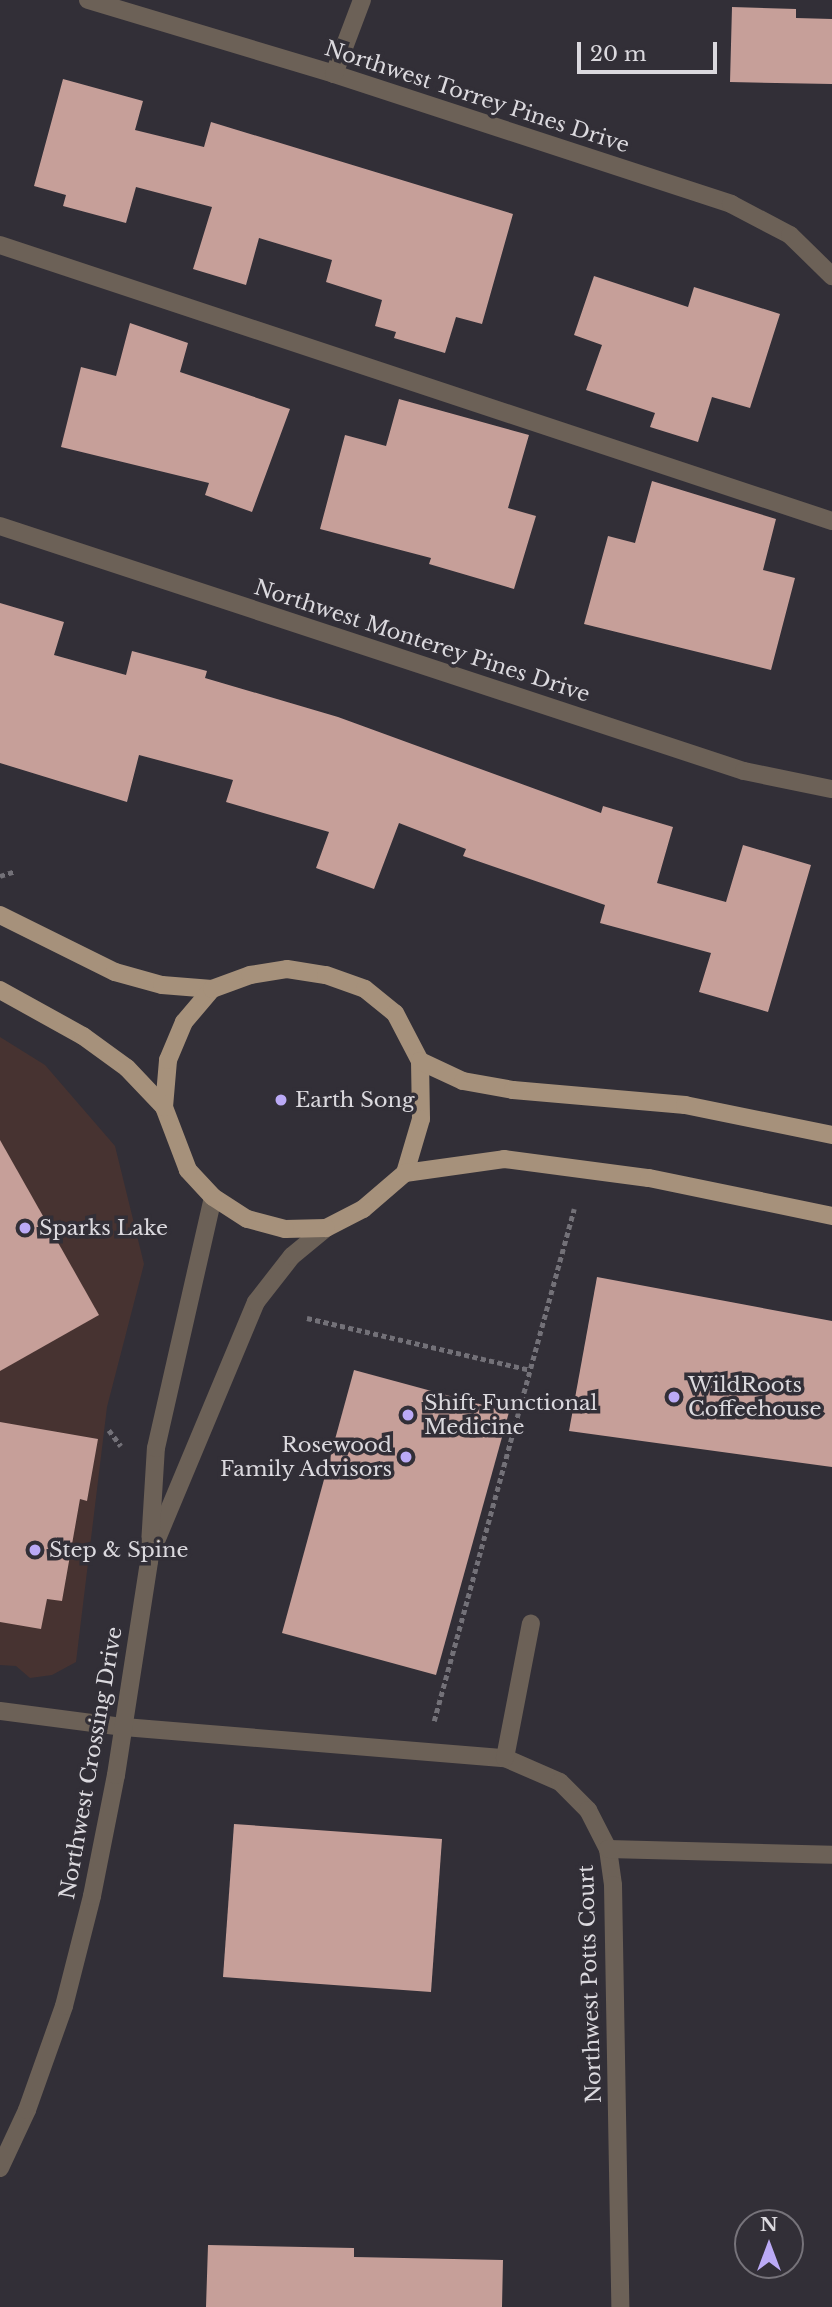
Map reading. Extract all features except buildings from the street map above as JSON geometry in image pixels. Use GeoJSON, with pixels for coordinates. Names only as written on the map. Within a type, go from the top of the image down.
{"type":"FeatureCollection","features":[{"type":"Feature","properties":{"kind":"main road"},"geometry":{"type":"LineString","coordinates":[[0,915],[115,972],[162,985],[212,989],[250,975],[286,969],[326,975],[365,989],[395,1013],[420,1061],[421,1119],[405,1173]]}},
{"type":"Feature","properties":{"kind":"main road"},"geometry":{"type":"LineString","coordinates":[[164,1107],[169,1060],[184,1022],[212,989]]}},
{"type":"Feature","properties":{"kind":"main road"},"geometry":{"type":"LineString","coordinates":[[0,990],[83,1036],[127,1068],[164,1107],[188,1170],[213,1197],[247,1219],[285,1229],[326,1228],[363,1209],[405,1173],[504,1159],[649,1178],[832,1216]]}},
{"type":"Feature","properties":{"kind":"main road"},"geometry":{"type":"LineString","coordinates":[[420,1061],[463,1081],[513,1090],[685,1105],[832,1135]]}},
{"type":"Feature","properties":{"kind":"street","name":"Northwest Torrey Pines Drive"},"geometry":{"type":"LineString","coordinates":[[88,0],[334,74],[731,204],[790,235],[832,276]]}},
{"type":"Feature","properties":{"kind":"street"},"geometry":{"type":"LineString","coordinates":[[334,74],[362,0]]}},
{"type":"Feature","properties":{"kind":"street"},"geometry":{"type":"LineString","coordinates":[[0,245],[832,521]]}},
{"type":"Feature","properties":{"kind":"street","name":"Northwest Monterey Pines Drive"},"geometry":{"type":"LineString","coordinates":[[0,526],[744,771],[832,789]]}},
{"type":"Feature","properties":{"kind":"street","name":"Northwest Crossing Drive"},"geometry":{"type":"LineString","coordinates":[[0,2168],[27,2110],[64,2006],[92,1896],[124,1727],[149,1560],[156,1448],[213,1197]]}},
{"type":"Feature","properties":{"kind":"street","name":"Northwest Crossing Drive"},"geometry":{"type":"LineString","coordinates":[[149,1560],[189,1455],[256,1302],[292,1256],[326,1228]]}},
{"type":"Feature","properties":{"kind":"street"},"geometry":{"type":"LineString","coordinates":[[505,1758],[531,1623]]}},
{"type":"Feature","properties":{"kind":"street","name":"Northwest Potts Court"},"geometry":{"type":"LineString","coordinates":[[0,1711],[124,1727],[505,1758],[560,1782],[588,1810],[608,1849],[613,1885],[620,2307]]}},
{"type":"Feature","properties":{"kind":"street"},"geometry":{"type":"LineString","coordinates":[[608,1849],[832,1855]]}},
{"type":"Feature","properties":{"kind":"path"},"geometry":{"type":"LineString","coordinates":[[0,876],[15,872]]}},
{"type":"Feature","properties":{"kind":"path"},"geometry":{"type":"LineString","coordinates":[[426,1751],[574,1209]]}},
{"type":"Feature","properties":{"kind":"path"},"geometry":{"type":"LineString","coordinates":[[307,1318],[530,1370]]}},
{"type":"Feature","properties":{"kind":"shaded area"},"geometry":{"type":"Polygon","coordinates":[[[0,1037],[45,1065],[115,1146],[144,1264],[107,1407],[76,1662],[52,1675],[30,1678],[16,1666],[0,1665],[0,1037]]]}},
{"type":"Feature","properties":{"kind":"place","name":"Earth Song"},"geometry":{"type":"Point","coordinates":[281,1100]}},
{"type":"Feature","properties":{"kind":"place","name":"Sparks Lake"},"geometry":{"type":"Point","coordinates":[25,1228]}},
{"type":"Feature","properties":{"kind":"place","name":"WildRoots Coffeehouse"},"geometry":{"type":"Point","coordinates":[674,1397]}},
{"type":"Feature","properties":{"kind":"place","name":"Shift Functional Medicine"},"geometry":{"type":"Point","coordinates":[408,1415]}},
{"type":"Feature","properties":{"kind":"place","name":"Rosewood Family Advisors"},"geometry":{"type":"Point","coordinates":[406,1457]}},
{"type":"Feature","properties":{"kind":"place","name":"Step & Spine"},"geometry":{"type":"Point","coordinates":[35,1550]}}]}
